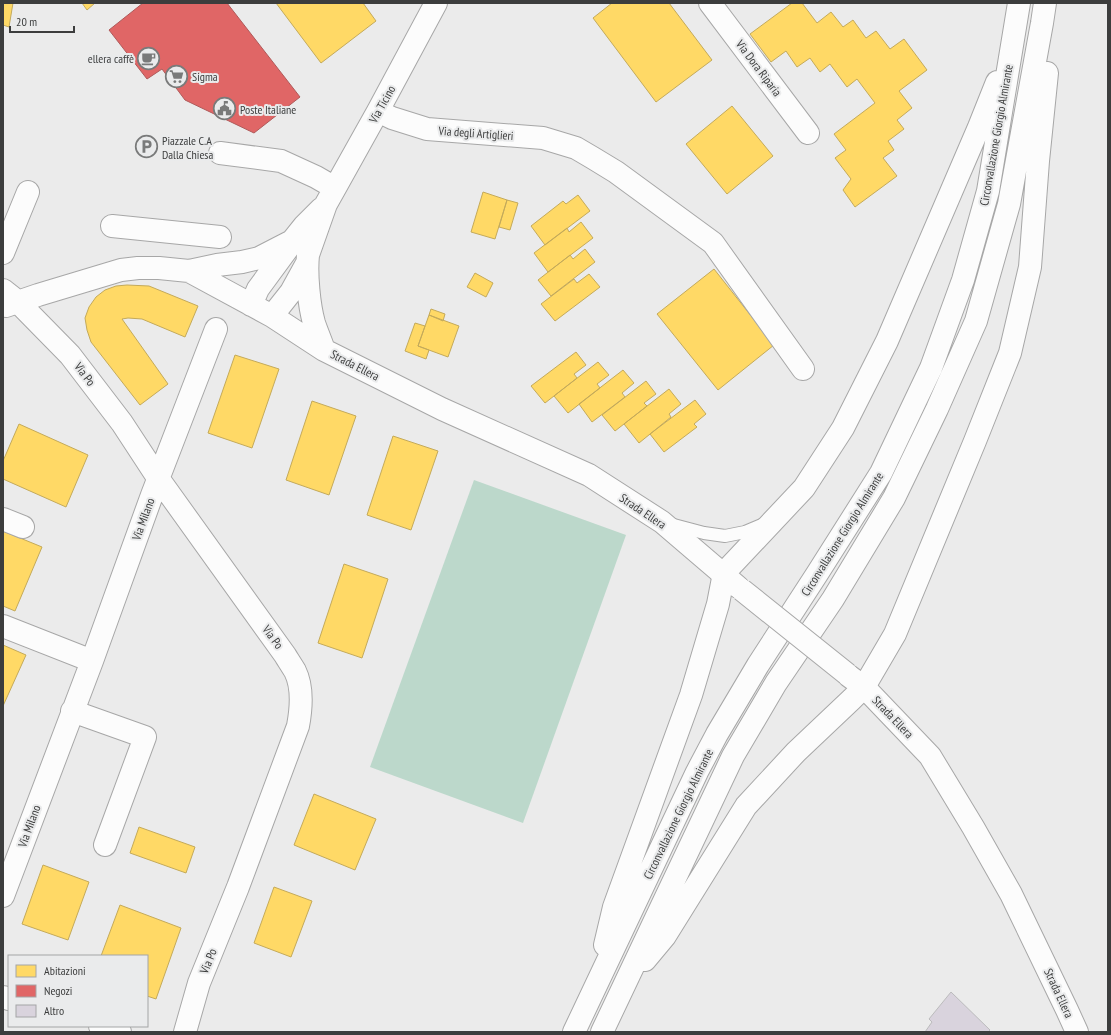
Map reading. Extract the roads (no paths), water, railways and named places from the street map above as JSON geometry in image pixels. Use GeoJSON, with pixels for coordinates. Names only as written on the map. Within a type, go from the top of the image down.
{"type":"FeatureCollection","features":[{"type":"Feature","properties":{"kind":"main road","name":"Via Ticino"},"geometry":{"type":"LineString","coordinates":[[331,196],[436,3]]}},
{"type":"Feature","properties":{"kind":"main road","name":"Via Dora Riparia"},"geometry":{"type":"LineString","coordinates":[[710,3],[808,133]]}},
{"type":"Feature","properties":{"kind":"main road","name":"Circonvallazione Giorgio Almirante"},"geometry":{"type":"LineString","coordinates":[[574,1032],[690,786],[717,734],[758,665],[880,473],[931,368],[963,280],[988,190],[1019,3]]}},
{"type":"Feature","properties":{"kind":"main road","name":"Circonvallazione Giorgio Almirante"},"geometry":{"type":"LineString","coordinates":[[602,1032],[733,756],[776,683],[833,599],[894,498],[937,409],[976,321],[1009,204],[1043,13]]}},
{"type":"Feature","properties":{"kind":"main road"},"geometry":{"type":"LineString","coordinates":[[624,985],[665,936],[746,806],[796,752],[852,699],[855,680],[895,634],[1010,352],[1030,267],[1038,154],[1048,59],[1043,13]]}},
{"type":"Feature","properties":{"kind":"main road"},"geometry":{"type":"LineString","coordinates":[[596,984],[614,906],[691,695],[718,604],[724,574],[804,488],[843,428],[887,341],[979,127],[1013,42]]}},
{"type":"Feature","properties":{"kind":"main road","name":"Via degli Artiglieri"},"geometry":{"type":"LineString","coordinates":[[378,111],[392,118],[427,130],[543,138],[576,148],[616,172],[713,243],[803,369]]}},
{"type":"Feature","properties":{"kind":"main road"},"geometry":{"type":"LineString","coordinates":[[220,153],[281,161],[316,177],[331,196]]}},
{"type":"Feature","properties":{"kind":"main road"},"geometry":{"type":"LineString","coordinates":[[3,253],[28,192]]}},
{"type":"Feature","properties":{"kind":"main road"},"geometry":{"type":"LineString","coordinates":[[251,305],[258,289],[292,241],[331,196]]}},
{"type":"Feature","properties":{"kind":"main road"},"geometry":{"type":"LineString","coordinates":[[324,350],[314,323],[310,302],[307,263],[308,255],[331,196]]}},
{"type":"Feature","properties":{"kind":"main road"},"geometry":{"type":"LineString","coordinates":[[112,226],[220,237]]}},
{"type":"Feature","properties":{"kind":"main road"},"geometry":{"type":"LineString","coordinates":[[189,271],[259,258],[292,241]]}},
{"type":"Feature","properties":{"kind":"main road"},"geometry":{"type":"LineString","coordinates":[[272,316],[291,292],[307,263]]}},
{"type":"Feature","properties":{"kind":"main road","name":"Strada Ellera"},"geometry":{"type":"LineString","coordinates":[[8,300],[121,270],[159,268],[189,271],[272,316],[324,350],[442,409],[589,475],[662,522],[742,590],[855,680],[930,756],[1011,894],[1077,1032]]}},
{"type":"Feature","properties":{"kind":"main road","name":"Via Po"},"geometry":{"type":"LineString","coordinates":[[8,300],[70,355],[122,423],[158,478],[285,655],[296,673],[300,693],[298,726],[238,887],[199,983],[184,1032]]}},
{"type":"Feature","properties":{"kind":"main road","name":"Via Milano"},"geometry":{"type":"LineString","coordinates":[[3,896],[92,661],[158,478],[216,329]]}},
{"type":"Feature","properties":{"kind":"main road"},"geometry":{"type":"LineString","coordinates":[[3,626],[92,661]]}},
{"type":"Feature","properties":{"kind":"main road"},"geometry":{"type":"LineString","coordinates":[[72,711],[144,737],[105,845]]}},
{"type":"Feature","properties":{"kind":"main road"},"geometry":{"type":"LineString","coordinates":[[103,1027],[120,1032]]}},
{"type":"Feature","properties":{"kind":"lane"},"geometry":{"type":"LineString","coordinates":[[662,522],[725,536],[745,532],[774,519]]}},
{"type":"Feature","properties":{"kind":"place","name":"ellera caffè"},"geometry":{"type":"Point","coordinates":[149,58]}},
{"type":"Feature","properties":{"kind":"place","name":"Sigma"},"geometry":{"type":"Point","coordinates":[177,76]}},
{"type":"Feature","properties":{"kind":"place","name":"Poste Italiane"},"geometry":{"type":"Point","coordinates":[224,109]}},
{"type":"Feature","properties":{"kind":"place","name":"Piazzale C.A Dalla Chiesa"},"geometry":{"type":"Point","coordinates":[147,147]}}]}
